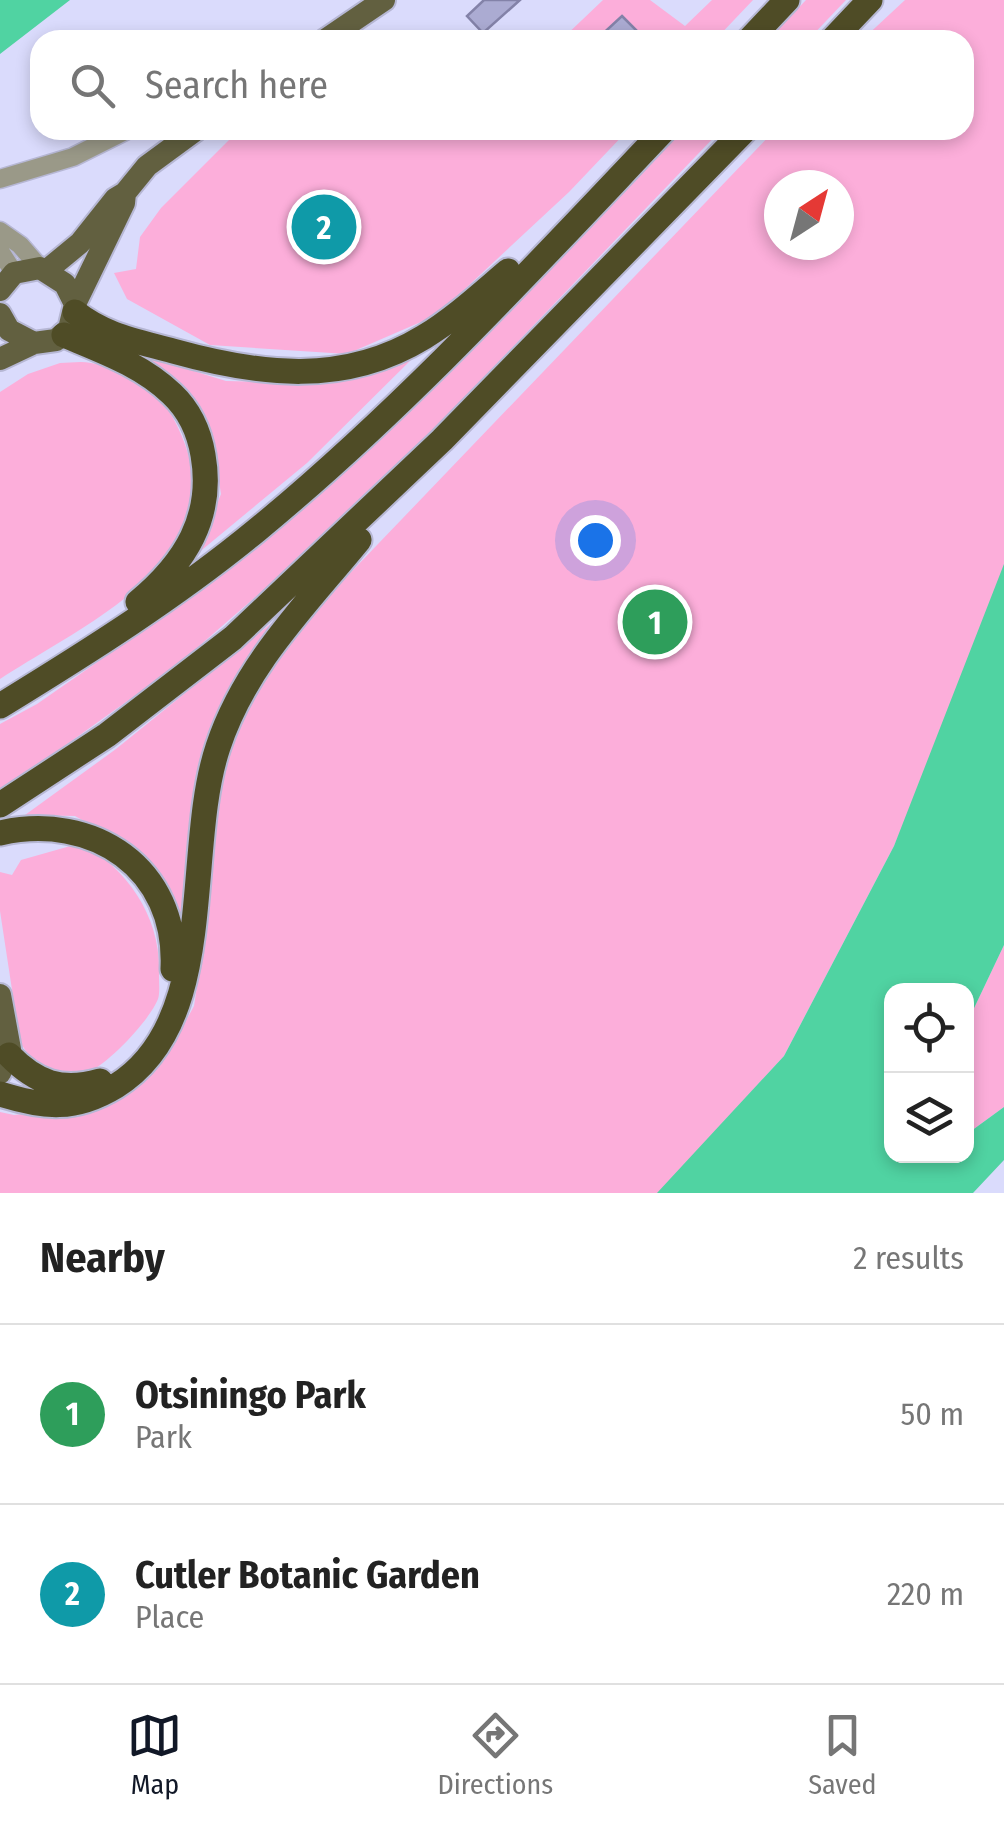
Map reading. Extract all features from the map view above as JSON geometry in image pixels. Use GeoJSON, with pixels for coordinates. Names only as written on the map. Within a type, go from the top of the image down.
{"type":"FeatureCollection","features":[{"type":"Feature","properties":{"kind":"highway"},"geometry":{"type":"LineString","coordinates":[[758,30],[787,0]]}},
{"type":"Feature","properties":{"kind":"highway"},"geometry":{"type":"LineString","coordinates":[[842,30],[870,0]]}},
{"type":"Feature","properties":{"kind":"highway"},"geometry":{"type":"LineString","coordinates":[[0,706],[196,577],[257,530],[426,377],[654,140]]}},
{"type":"Feature","properties":{"kind":"highway"},"geometry":{"type":"LineString","coordinates":[[0,804],[107,736],[234,638],[442,440],[735,140]]}},
{"type":"Feature","properties":{"kind":"highway"},"geometry":{"type":"LineString","coordinates":[[75,308],[112,335],[228,367],[319,371],[362,363],[424,337],[493,284],[576,207],[636,159]]}},
{"type":"Feature","properties":{"kind":"highway"},"geometry":{"type":"LineString","coordinates":[[64,336],[128,363],[170,392],[194,424],[206,473],[201,522],[173,568],[72,661]]}},
{"type":"Feature","properties":{"kind":"highway"},"geometry":{"type":"LineString","coordinates":[[0,1094],[53,1107],[88,1100],[126,1080],[166,1036],[184,984],[205,807],[216,750],[232,710],[264,654],[442,440]]}},
{"type":"Feature","properties":{"kind":"highway"},"geometry":{"type":"LineString","coordinates":[[0,833],[24,827],[64,828],[91,836],[120,852],[148,879],[158,897],[172,933],[174,953],[169,995],[157,1025],[123,1065],[99,1081],[72,1087],[46,1083],[5,1064]]}},
{"type":"Feature","properties":{"kind":"main road"},"geometry":{"type":"LineString","coordinates":[[340,30],[384,0]]}},
{"type":"Feature","properties":{"kind":"main road"},"geometry":{"type":"LineString","coordinates":[[7,282],[43,269],[80,244],[115,198],[125,193],[147,166],[182,140]]}},
{"type":"Feature","properties":{"kind":"main road"},"geometry":{"type":"LineString","coordinates":[[0,314],[10,330],[34,342],[50,342],[64,336],[124,203],[125,193]]}},
{"type":"Feature","properties":{"kind":"main road"},"geometry":{"type":"LineString","coordinates":[[43,269],[66,284],[75,308]]}},
{"type":"Feature","properties":{"kind":"main road"},"geometry":{"type":"LineString","coordinates":[[0,359],[34,342]]}},
{"type":"Feature","properties":{"kind":"main road"},"geometry":{"type":"LineString","coordinates":[[0,995],[2,1025],[10,1042],[5,1064]]}},
{"type":"Feature","properties":{"kind":"street"},"geometry":{"type":"LineString","coordinates":[[0,178],[72,158],[107,140]]}},
{"type":"Feature","properties":{"kind":"street"},"geometry":{"type":"LineString","coordinates":[[0,230],[43,269]]}},
{"type":"Feature","properties":{"kind":"street"},"geometry":{"type":"LineString","coordinates":[[0,250],[7,282]]}},
{"type":"Feature","properties":{"kind":"shaded area"},"geometry":{"type":"Polygon","coordinates":[[[0,0],[70,0],[30,30],[0,54],[0,0]]]}},
{"type":"Feature","properties":{"kind":"shaded area"},"geometry":{"type":"Polygon","coordinates":[[[603,0],[650,0],[685,26],[712,0],[753,0],[724,30],[572,30],[603,0]]]}},
{"type":"Feature","properties":{"kind":"shaded area"},"geometry":{"type":"Polygon","coordinates":[[[806,0],[846,0],[818,30],[778,30],[806,0]]]}},
{"type":"Feature","properties":{"kind":"shaded area"},"geometry":{"type":"Polygon","coordinates":[[[905,0],[1004,0],[1004,588],[894,846],[784,1056],[658,1193],[0,1193],[0,1112],[14,1115],[101,1105],[141,1082],[174,1043],[194,1006],[217,803],[238,725],[285,641],[765,140],[974,140],[974,30],[873,30],[905,0]]]}},
{"type":"Feature","properties":{"kind":"shaded area"},"geometry":{"type":"Polygon","coordinates":[[[229,140],[618,140],[569,192],[437,315],[347,354],[210,345],[127,299],[114,273],[136,269],[140,237],[161,208],[229,140]]]}},
{"type":"Feature","properties":{"kind":"shaded area"},"geometry":{"type":"Polygon","coordinates":[[[671,140],[711,140],[362,504],[175,667],[0,792],[0,724],[37,704],[191,597],[303,507],[671,140]]]}},
{"type":"Feature","properties":{"kind":"shaded area"},"geometry":{"type":"Polygon","coordinates":[[[424,347],[307,463],[197,554],[221,494],[211,432],[188,394],[145,356],[226,381],[301,383],[424,347]]]}},
{"type":"Feature","properties":{"kind":"shaded area"},"geometry":{"type":"Polygon","coordinates":[[[60,363],[102,365],[137,382],[166,407],[191,464],[191,506],[176,543],[150,576],[116,605],[0,679],[0,392],[28,374],[60,363]]]}},
{"type":"Feature","properties":{"kind":"shaded area"},"geometry":{"type":"Polygon","coordinates":[[[1004,564],[1004,945],[974,1008],[974,983],[884,983],[884,1163],[974,1163],[974,1129],[1004,1107],[1004,1160],[973,1193],[657,1193],[784,1056],[894,846],[1004,564]]]}},
{"type":"Feature","properties":{"kind":"shaded area"},"geometry":{"type":"Polygon","coordinates":[[[279,617],[219,711],[181,935],[126,845],[75,816],[25,815],[116,749],[279,617]]]}},
{"type":"Feature","properties":{"kind":"shaded area"},"geometry":{"type":"Polygon","coordinates":[[[81,843],[114,867],[139,898],[155,935],[159,994],[146,1018],[107,1059],[89,1072],[59,1080],[36,1067],[20,1042],[0,911],[0,872],[12,875],[21,860],[81,843]]]}},
{"type":"Feature","properties":{"kind":"shaded area"},"geometry":{"type":"Polygon","coordinates":[[[1004,945],[1004,1107],[974,1129],[974,1073],[974,1008],[1004,945]]]}},
{"type":"Feature","properties":{"kind":"building"},"geometry":{"type":"Polygon","coordinates":[[[484,0],[520,0],[486,30],[480,30],[467,16],[484,0]]]}},
{"type":"Feature","properties":{"kind":"building"},"geometry":{"type":"Polygon","coordinates":[[[622,16],[636,30],[607,30],[622,16]]]}},
{"type":"Feature","properties":{"kind":"place","name":"Cutler Botanic Garden"},"geometry":{"type":"Point","coordinates":[324,227]}},
{"type":"Feature","properties":{"kind":"place","name":"Otsiningo Park"},"geometry":{"type":"Point","coordinates":[655,622]}}]}
